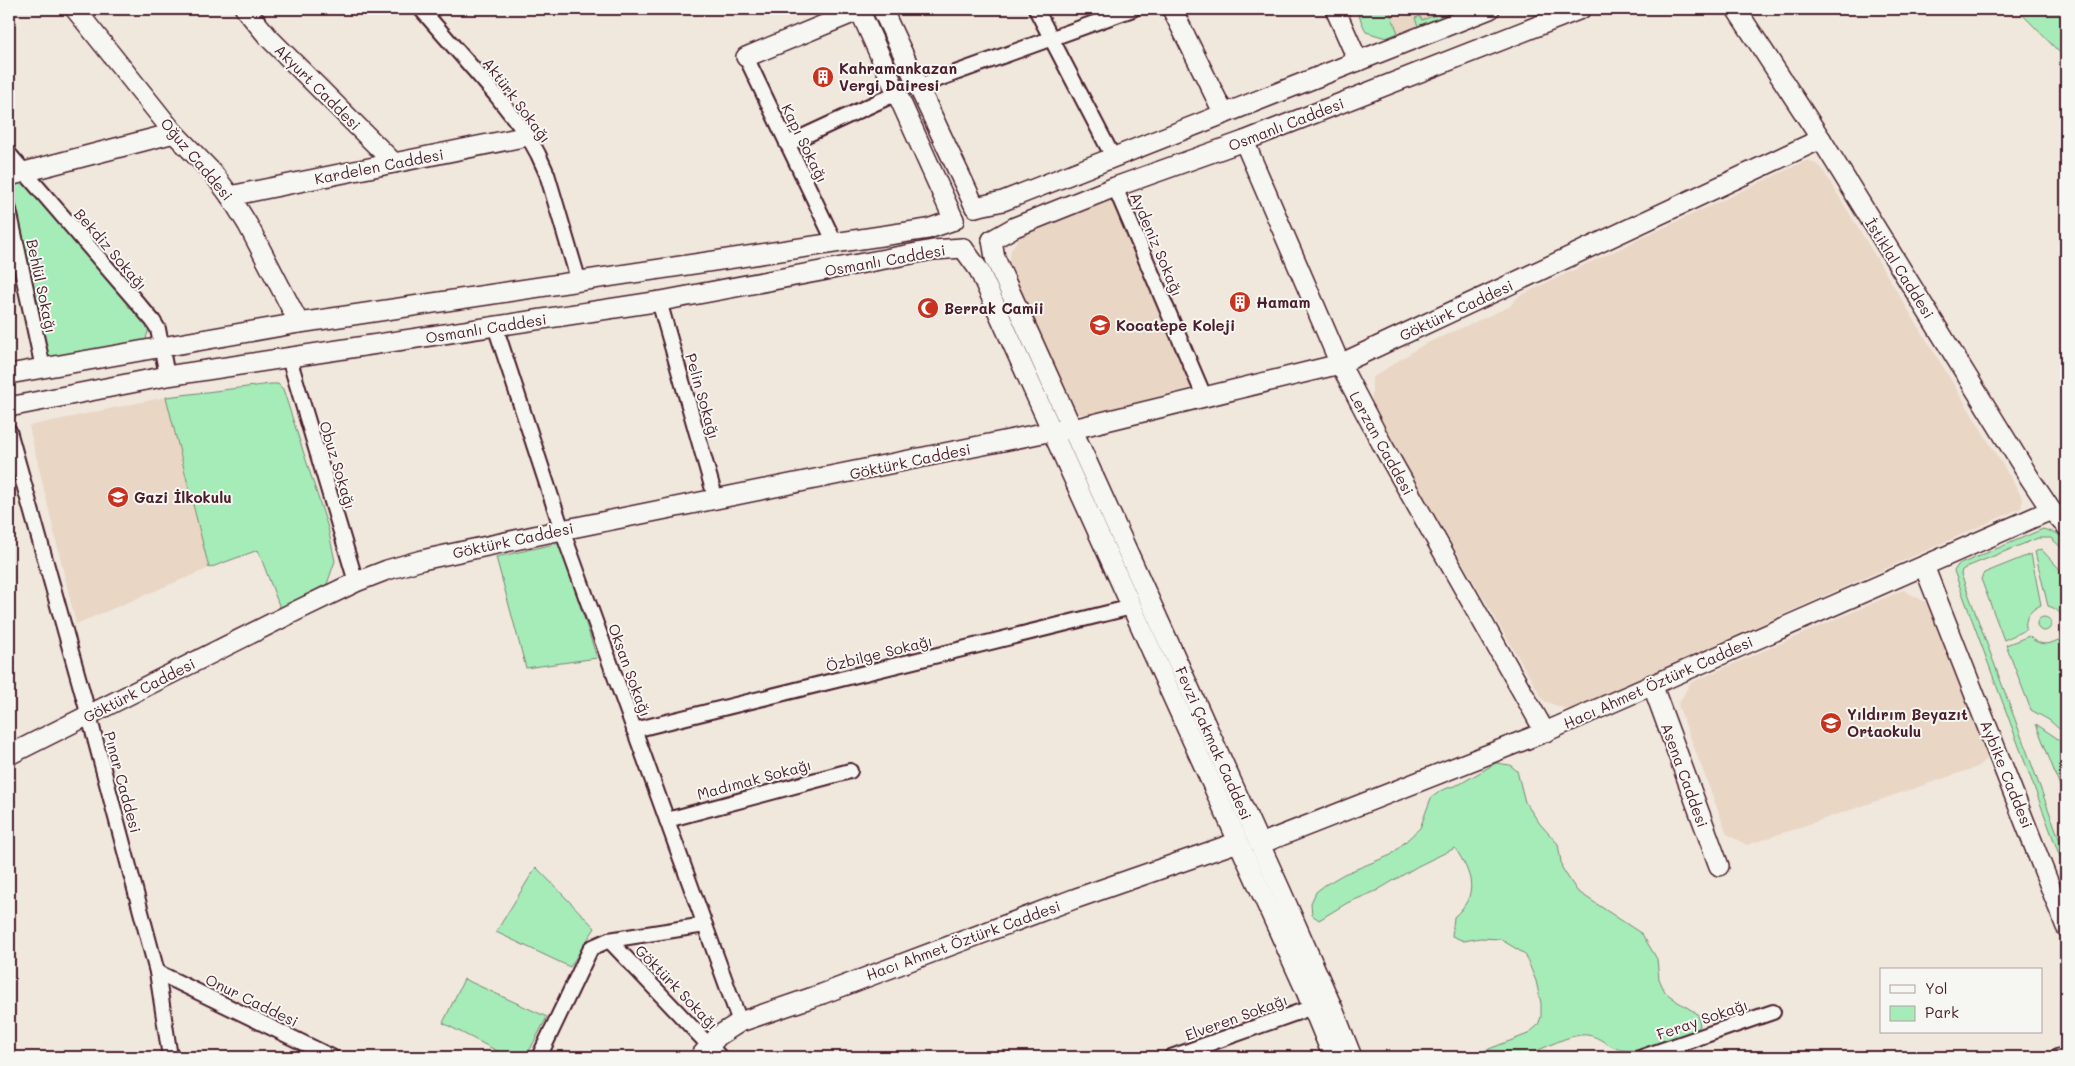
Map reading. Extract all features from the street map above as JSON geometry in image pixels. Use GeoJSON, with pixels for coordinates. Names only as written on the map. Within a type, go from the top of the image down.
{"type":"FeatureCollection","features":[{"type":"Feature","properties":{"kind":"street","name":"Oğuz Caddesi"},"geometry":{"type":"LineString","coordinates":[[76,9],[174,133],[213,173],[230,196],[252,232],[299,323]]}},
{"type":"Feature","properties":{"kind":"street","name":"Akyurt Caddesi"},"geometry":{"type":"LineString","coordinates":[[245,9],[269,38],[394,163]]}},
{"type":"Feature","properties":{"kind":"street","name":"Aktürk Sokağı"},"geometry":{"type":"LineString","coordinates":[[421,9],[528,136],[547,174],[579,282]]}},
{"type":"Feature","properties":{"kind":"street"},"geometry":{"type":"LineString","coordinates":[[882,9],[975,207]]}},
{"type":"Feature","properties":{"kind":"street"},"geometry":{"type":"LineString","coordinates":[[1036,9],[1113,157]]}},
{"type":"Feature","properties":{"kind":"street"},"geometry":{"type":"LineString","coordinates":[[919,86],[1133,9]]}},
{"type":"Feature","properties":{"kind":"street"},"geometry":{"type":"LineString","coordinates":[[1172,9],[1224,114]]}},
{"type":"Feature","properties":{"kind":"street"},"geometry":{"type":"LineString","coordinates":[[1334,9],[1358,61]]}},
{"type":"Feature","properties":{"kind":"street","name":"Osmanlı Caddesi"},"geometry":{"type":"LineString","coordinates":[[975,207],[1003,201],[1490,9]]}},
{"type":"Feature","properties":{"kind":"street","name":"Osmanlı Caddesi"},"geometry":{"type":"LineString","coordinates":[[992,240],[1015,227],[1115,187],[1244,141],[1581,9]]}},
{"type":"Feature","properties":{"kind":"street","name":"İstiklal Caddesi"},"geometry":{"type":"LineString","coordinates":[[1736,9],[1821,139],[2031,480],[2051,510],[2066,526]]}},
{"type":"Feature","properties":{"kind":"street"},"geometry":{"type":"LineString","coordinates":[[746,57],[860,10],[954,220],[952,234],[963,248],[974,250],[980,250],[992,240],[995,232],[994,220],[987,211],[975,207],[963,210],[954,220]]}},
{"type":"Feature","properties":{"kind":"street","name":"Kapı Sokağı"},"geometry":{"type":"LineString","coordinates":[[746,57],[835,243]]}},
{"type":"Feature","properties":{"kind":"street"},"geometry":{"type":"LineString","coordinates":[[787,144],[897,93]]}},
{"type":"Feature","properties":{"kind":"street"},"geometry":{"type":"LineString","coordinates":[[16,174],[174,133]]}},
{"type":"Feature","properties":{"kind":"street","name":"Kardelen Caddesi"},"geometry":{"type":"LineString","coordinates":[[230,196],[528,136]]}},
{"type":"Feature","properties":{"kind":"street","name":"Göktürk Caddesi"},"geometry":{"type":"LineString","coordinates":[[1073,429],[1340,364],[1821,139]]}},
{"type":"Feature","properties":{"kind":"street","name":"Lerzan Caddesi"},"geometry":{"type":"LineString","coordinates":[[1244,141],[1340,364],[1383,446],[1545,732]]}},
{"type":"Feature","properties":{"kind":"street","name":"Bekdiz Sokağı"},"geometry":{"type":"LineString","coordinates":[[9,154],[16,174],[153,321],[158,329],[167,376]]}},
{"type":"Feature","properties":{"kind":"street","name":"Aydeniz Sokağı"},"geometry":{"type":"LineString","coordinates":[[1115,187],[1204,396]]}},
{"type":"Feature","properties":{"kind":"street","name":"Behlül Sokağı"},"geometry":{"type":"LineString","coordinates":[[9,210],[43,368]]}},
{"type":"Feature","properties":{"kind":"street","name":"Osmanlı Caddesi"},"geometry":{"type":"LineString","coordinates":[[9,374],[299,323],[928,229],[954,220]]}},
{"type":"Feature","properties":{"kind":"street","name":"Fevzi Çakmak Caddesi"},"geometry":{"type":"LineString","coordinates":[[992,240],[995,258],[1260,844],[1333,1008],[1352,1057]]}},
{"type":"Feature","properties":{"kind":"street","name":"Osmanlı Caddesi"},"geometry":{"type":"LineString","coordinates":[[9,407],[167,376],[659,301],[933,250],[963,248]]}},
{"type":"Feature","properties":{"kind":"street","name":"Fevzi Çakmak Caddesi"},"geometry":{"type":"LineString","coordinates":[[963,248],[979,270],[1238,842],[1333,1057]]}},
{"type":"Feature","properties":{"kind":"street","name":"Pelin Sokağı"},"geometry":{"type":"LineString","coordinates":[[659,301],[716,500]]}},
{"type":"Feature","properties":{"kind":"street","name":"Oksan Sokağı"},"geometry":{"type":"LineString","coordinates":[[495,326],[562,530],[740,1022]]}},
{"type":"Feature","properties":{"kind":"street","name":"Obuz Sokağı"},"geometry":{"type":"LineString","coordinates":[[289,358],[356,582]]}},
{"type":"Feature","properties":{"kind":"street"},"geometry":{"type":"LineString","coordinates":[[1052,432],[1073,429]]}},
{"type":"Feature","properties":{"kind":"street","name":"Pınar Caddesi"},"geometry":{"type":"LineString","coordinates":[[9,431],[157,972],[170,1057]]}},
{"type":"Feature","properties":{"kind":"street","name":"Göktürk Caddesi"},"geometry":{"type":"LineString","coordinates":[[9,755],[356,582],[422,560],[562,530],[1052,432]]}},
{"type":"Feature","properties":{"kind":"street","name":"Hacı Ahmet Öztürk Caddesi"},"geometry":{"type":"LineString","coordinates":[[1260,844],[1545,732],[2051,510]]}},
{"type":"Feature","properties":{"kind":"street","name":"Aybike Caddesi"},"geometry":{"type":"LineString","coordinates":[[1924,566],[2066,927]]}},
{"type":"Feature","properties":{"kind":"street","name":"Özbilge Sokağı"},"geometry":{"type":"LineString","coordinates":[[634,730],[1132,607]]}},
{"type":"Feature","properties":{"kind":"street","name":"Asena Caddesi"},"geometry":{"type":"LineString","coordinates":[[1652,684],[1719,866]]}},
{"type":"Feature","properties":{"kind":"street","name":"Madımak Sokağı"},"geometry":{"type":"LineString","coordinates":[[667,820],[850,771]]}},
{"type":"Feature","properties":{"kind":"street","name":"Hacı Ahmet Öztürk Caddesi"},"geometry":{"type":"LineString","coordinates":[[710,1053],[718,1036],[740,1022],[822,994],[1074,899],[1238,842]]}},
{"type":"Feature","properties":{"kind":"street"},"geometry":{"type":"LineString","coordinates":[[539,1057],[591,948],[609,940],[705,926]]}},
{"type":"Feature","properties":{"kind":"street","name":"Göktürk Sokağı"},"geometry":{"type":"LineString","coordinates":[[609,940],[710,1053]]}},
{"type":"Feature","properties":{"kind":"street","name":"Onur Caddesi"},"geometry":{"type":"LineString","coordinates":[[157,972],[332,1057]]}},
{"type":"Feature","properties":{"kind":"street","name":"Elveren Sokağı"},"geometry":{"type":"LineString","coordinates":[[1171,1057],[1312,1007]]}},
{"type":"Feature","properties":{"kind":"street","name":"Feray Sokağı"},"geometry":{"type":"LineString","coordinates":[[1642,1057],[1773,1012]]}},
{"type":"Feature","properties":{"kind":"street"},"geometry":{"type":"LineString","coordinates":[[2057,1057],[2066,1054]]}},
{"type":"Feature","properties":{"kind":"shaded area"},"geometry":{"type":"Polygon","coordinates":[[[1356,9],[1462,9],[1386,38],[1366,32],[1356,9]]]}},
{"type":"Feature","properties":{"kind":"shaded area"},"geometry":{"type":"Polygon","coordinates":[[[1808,160],[1821,167],[2023,499],[2021,508],[1569,710],[1544,701],[1372,408],[1372,378],[1423,345],[1509,307],[1519,296],[1808,160]]]}},
{"type":"Feature","properties":{"kind":"shaded area","name":"Kocatepe Koleji"},"geometry":{"type":"Polygon","coordinates":[[[1111,196],[1191,388],[1086,415],[1071,409],[1009,262],[1011,250],[1019,237],[1111,196]]]}},
{"type":"Feature","properties":{"kind":"shaded area","name":"Gazi İlkokulu"},"geometry":{"type":"Polygon","coordinates":[[[166,397],[209,568],[76,624],[29,426],[166,397]]]}},
{"type":"Feature","properties":{"kind":"shaded area","name":"Yıldırım Beyazıt Ortaokulu"},"geometry":{"type":"Polygon","coordinates":[[[1903,590],[1931,605],[1984,741],[1988,757],[1977,767],[1747,845],[1727,834],[1678,705],[1690,683],[1903,590]]]}},
{"type":"Feature","properties":{"kind":"green space"},"geometry":{"type":"Polygon","coordinates":[[[1356,9],[1389,9],[1398,33],[1386,38],[1366,32],[1356,9]]]}},
{"type":"Feature","properties":{"kind":"green space"},"geometry":{"type":"Polygon","coordinates":[[[1451,9],[1462,9],[1418,26],[1415,18],[1420,16],[1422,20],[1451,9]]]}},
{"type":"Feature","properties":{"kind":"green space"},"geometry":{"type":"Polygon","coordinates":[[[2017,9],[2066,9],[2066,59],[2017,9]]]}},
{"type":"Feature","properties":{"kind":"green space"},"geometry":{"type":"Polygon","coordinates":[[[24,181],[145,322],[149,328],[145,342],[49,362],[12,184],[24,181]]]}},
{"type":"Feature","properties":{"kind":"green space"},"geometry":{"type":"Polygon","coordinates":[[[278,384],[283,389],[328,528],[335,561],[327,584],[280,608],[258,550],[209,568],[166,397],[278,384]]]}},
{"type":"Feature","properties":{"kind":"green space"},"geometry":{"type":"Polygon","coordinates":[[[2043,529],[2056,533],[2065,540],[2066,552],[2051,538],[2038,538],[1969,566],[1962,570],[1961,574],[2066,857],[2066,873],[1954,571],[1958,565],[2043,529]]]}},
{"type":"Feature","properties":{"kind":"green space"},"geometry":{"type":"Polygon","coordinates":[[[560,543],[597,658],[526,668],[496,557],[560,543]]]}},
{"type":"Feature","properties":{"kind":"green space"},"geometry":{"type":"Polygon","coordinates":[[[2041,549],[2066,576],[2066,639],[2061,635],[2063,621],[2060,613],[2048,606],[2035,552],[2041,549]]]}},
{"type":"Feature","properties":{"kind":"green space"},"geometry":{"type":"Polygon","coordinates":[[[2031,554],[2041,605],[2029,615],[2026,622],[2026,630],[2004,640],[1981,579],[1984,573],[2031,554]]]}},
{"type":"Feature","properties":{"kind":"green space"},"geometry":{"type":"Polygon","coordinates":[[[2044,617],[2049,619],[2051,624],[2049,629],[2044,631],[2039,629],[2037,624],[2039,619],[2044,617]]]}},
{"type":"Feature","properties":{"kind":"green space"},"geometry":{"type":"Polygon","coordinates":[[[2029,636],[2039,643],[2046,644],[2058,640],[2066,646],[2066,735],[2049,720],[2031,710],[2006,645],[2029,636]]]}},
{"type":"Feature","properties":{"kind":"green space"},"geometry":{"type":"Polygon","coordinates":[[[2036,724],[2058,739],[2066,748],[2066,787],[2060,786],[2036,724]]]}},
{"type":"Feature","properties":{"kind":"green space"},"geometry":{"type":"Polygon","coordinates":[[[1496,763],[1510,765],[1517,771],[1525,802],[1540,824],[1558,844],[1562,868],[1577,891],[1642,934],[1657,959],[1659,979],[1665,992],[1698,1014],[1700,1026],[1694,1031],[1661,1045],[1637,1050],[1618,1049],[1595,1037],[1580,1035],[1564,1039],[1518,1057],[1468,1057],[1528,1034],[1538,1025],[1541,1017],[1541,1003],[1536,981],[1525,954],[1500,939],[1480,938],[1464,941],[1452,936],[1454,917],[1468,900],[1471,884],[1466,867],[1455,848],[1418,866],[1376,891],[1347,903],[1319,920],[1312,915],[1311,903],[1316,892],[1344,874],[1391,855],[1420,828],[1431,798],[1442,790],[1460,784],[1496,763]]]}},
{"type":"Feature","properties":{"kind":"green space"},"geometry":{"type":"Polygon","coordinates":[[[536,867],[595,928],[570,967],[496,932],[536,867]]]}},
{"type":"Feature","properties":{"kind":"green space"},"geometry":{"type":"Polygon","coordinates":[[[464,979],[547,1017],[526,1057],[509,1057],[443,1023],[464,979]]]}},
{"type":"Feature","properties":{"kind":"place","name":"Kahramankazan Vergi Dairesi"},"geometry":{"type":"Point","coordinates":[823,77]}},
{"type":"Feature","properties":{"kind":"place","name":"Hamam"},"geometry":{"type":"Point","coordinates":[1240,302]}},
{"type":"Feature","properties":{"kind":"place","name":"Berrak Camii"},"geometry":{"type":"Point","coordinates":[928,308]}},
{"type":"Feature","properties":{"kind":"place","name":"Kocatepe Koleji"},"geometry":{"type":"Point","coordinates":[1100,325]}},
{"type":"Feature","properties":{"kind":"place","name":"Gazi İlkokulu"},"geometry":{"type":"Point","coordinates":[118,497]}},
{"type":"Feature","properties":{"kind":"place","name":"Yıldırım Beyazıt Ortaokulu"},"geometry":{"type":"Point","coordinates":[1831,723]}}]}
